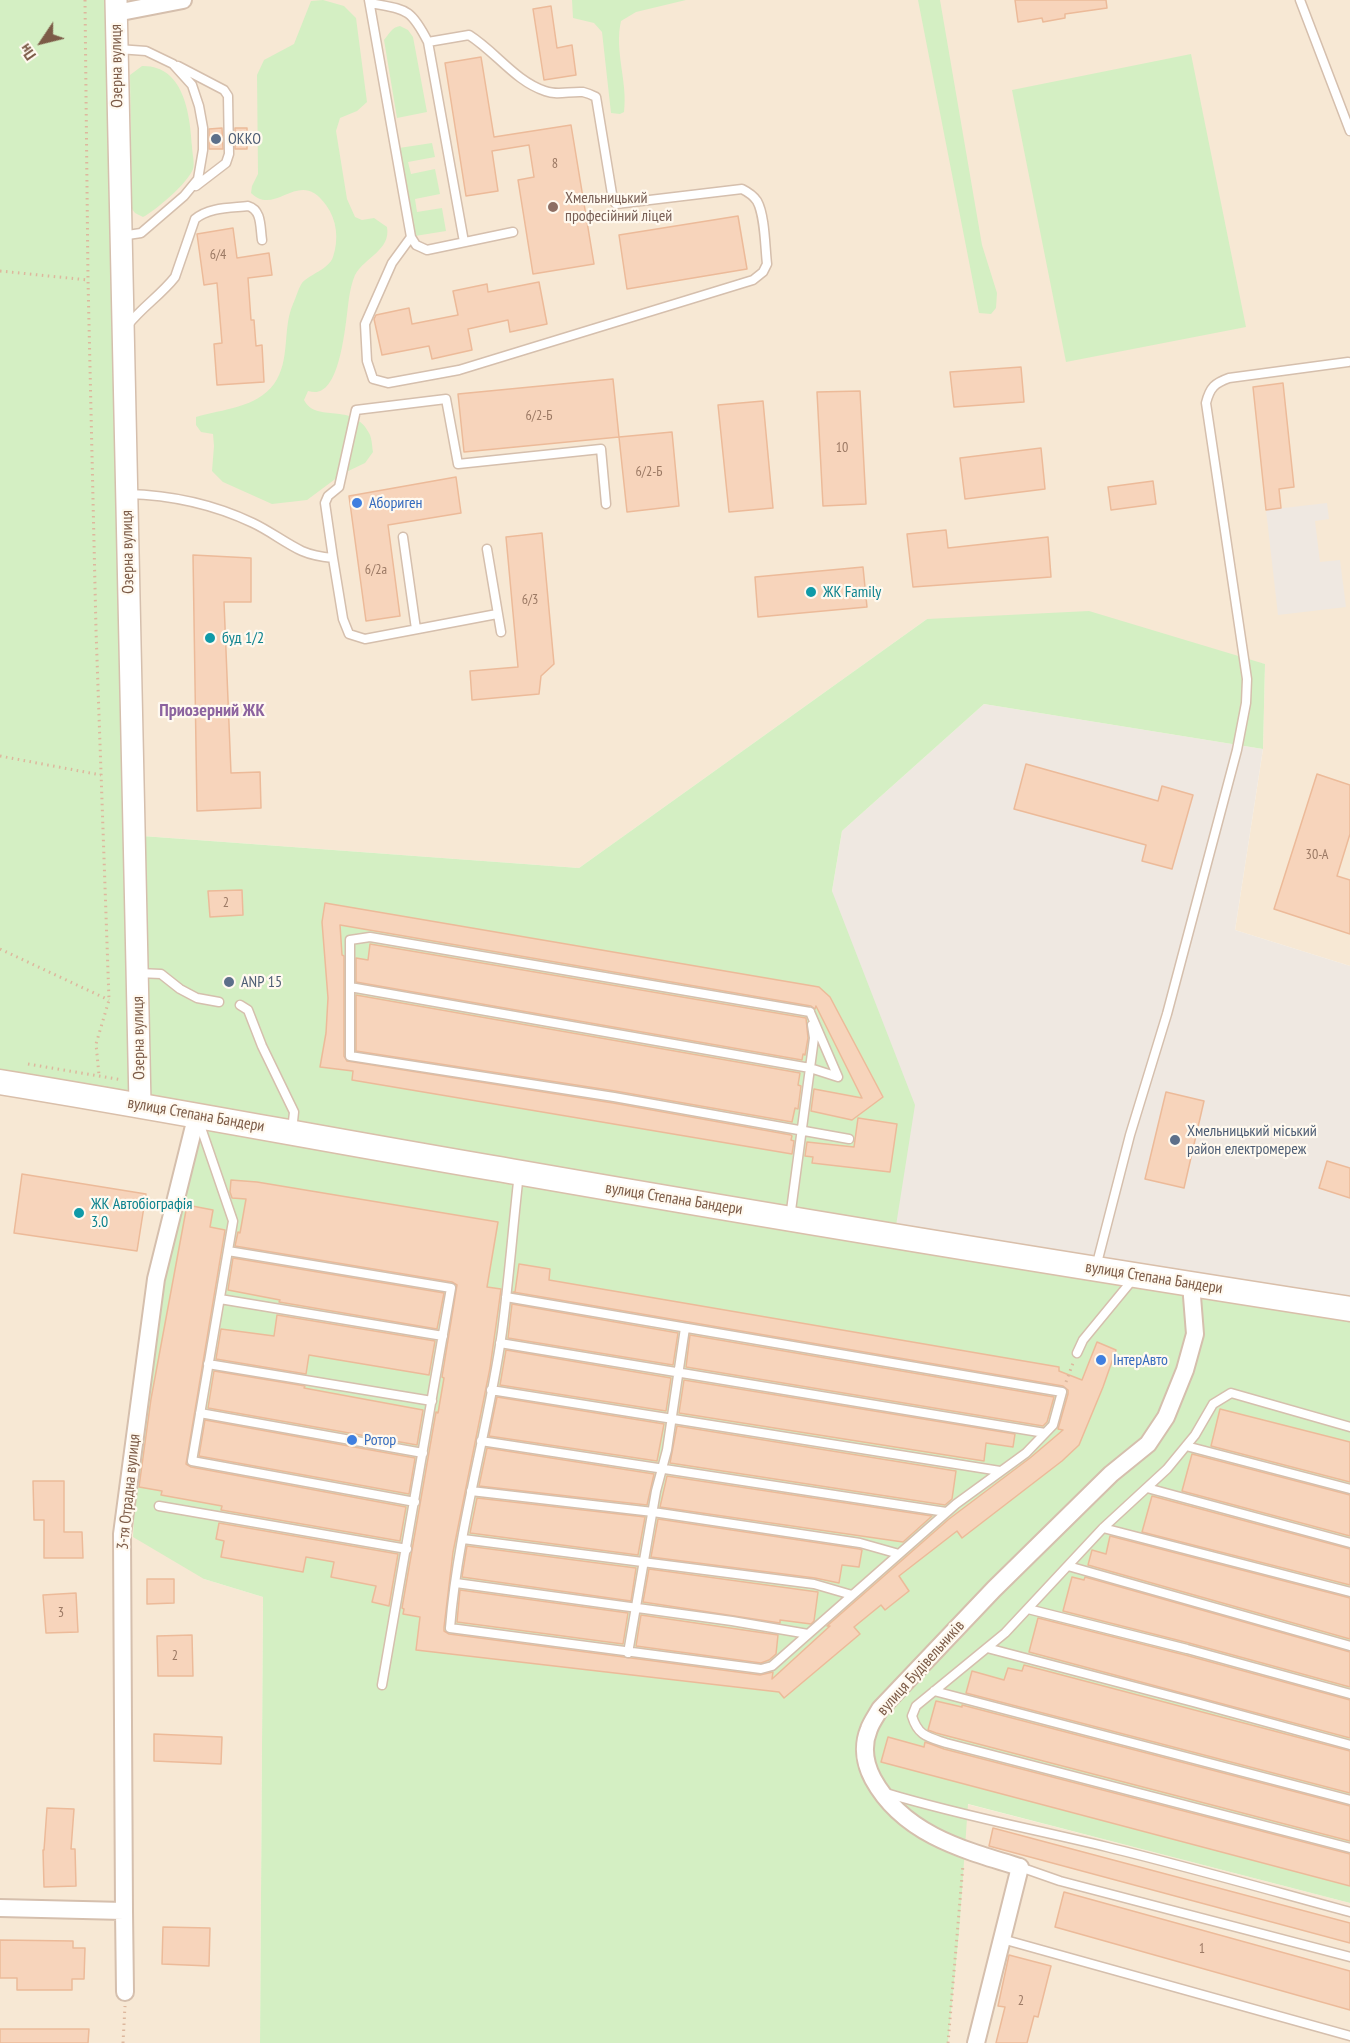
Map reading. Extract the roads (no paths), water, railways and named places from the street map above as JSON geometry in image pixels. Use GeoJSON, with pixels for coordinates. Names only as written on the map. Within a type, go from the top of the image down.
{"type":"FeatureCollection","features":[{"type":"Feature","properties":{"kind":"main road","name":"вулиця Степана Бандери"},"geometry":{"type":"LineString","coordinates":[[0,1082],[140,1104],[519,1173],[1136,1276],[1350,1309]]}},
{"type":"Feature","properties":{"kind":"street"},"geometry":{"type":"LineString","coordinates":[[116,6],[183,0]]}},
{"type":"Feature","properties":{"kind":"street","name":"Озерна вулиця"},"geometry":{"type":"LineString","coordinates":[[116,6],[140,1104]]}},
{"type":"Feature","properties":{"kind":"street","name":"3-тя Отрадна вулиця"},"geometry":{"type":"LineString","coordinates":[[125,1992],[122,1534],[156,1280],[197,1114]]}},
{"type":"Feature","properties":{"kind":"street","name":"вулиця Будівельників"},"geometry":{"type":"LineString","coordinates":[[1020,1867],[964,1850],[923,1831],[891,1806],[868,1770],[864,1751],[868,1730],[880,1709],[1003,1581],[1111,1474],[1148,1444],[1166,1418],[1185,1371],[1196,1334],[1191,1284]]}},
{"type":"Feature","properties":{"kind":"street"},"geometry":{"type":"LineString","coordinates":[[976,2043],[1020,1867]]}},
{"type":"Feature","properties":{"kind":"street"},"geometry":{"type":"LineString","coordinates":[[0,1908],[124,1911]]}},
{"type":"Feature","properties":{"kind":"lane"},"geometry":{"type":"LineString","coordinates":[[1300,0],[1350,131]]}},
{"type":"Feature","properties":{"kind":"lane"},"geometry":{"type":"LineString","coordinates":[[464,242],[428,42],[419,24],[408,11],[369,1],[411,237],[416,245],[427,250],[464,242],[513,231]]}},
{"type":"Feature","properties":{"kind":"lane"},"geometry":{"type":"LineString","coordinates":[[411,237],[392,263],[365,324],[367,361],[373,379],[388,383],[459,370],[753,280],[763,272],[767,264],[760,210],[751,194],[742,189],[616,204],[613,200],[596,97],[583,92],[558,94],[527,83],[487,47],[469,36],[428,42]]}},
{"type":"Feature","properties":{"kind":"lane"},"geometry":{"type":"LineString","coordinates":[[117,48],[146,51],[224,90],[228,96],[229,154],[226,163],[141,233],[121,237]]}},
{"type":"Feature","properties":{"kind":"lane"},"geometry":{"type":"LineString","coordinates":[[173,64],[192,86],[199,105],[203,128],[202,168],[198,179],[184,196]]}},
{"type":"Feature","properties":{"kind":"lane"},"geometry":{"type":"LineString","coordinates":[[123,340],[128,325],[175,277],[195,219],[201,214],[248,206],[254,208],[257,211],[262,240]]}},
{"type":"Feature","properties":{"kind":"lane"},"geometry":{"type":"LineString","coordinates":[[1095,1269],[1130,1135],[1167,1014],[1237,750],[1246,703],[1247,679],[1206,403],[1209,392],[1215,383],[1229,378],[1348,362]]}},
{"type":"Feature","properties":{"kind":"lane"},"geometry":{"type":"LineString","coordinates":[[498,614],[365,639],[349,634],[343,619],[325,503],[328,496],[339,487],[356,410],[446,399],[458,464],[601,449],[606,504]]}},
{"type":"Feature","properties":{"kind":"lane"},"geometry":{"type":"LineString","coordinates":[[127,494],[155,494],[215,508],[254,523],[303,552],[333,558]]}},
{"type":"Feature","properties":{"kind":"lane"},"geometry":{"type":"LineString","coordinates":[[403,537],[416,629]]}},
{"type":"Feature","properties":{"kind":"lane"},"geometry":{"type":"LineString","coordinates":[[488,549],[501,632]]}},
{"type":"Feature","properties":{"kind":"lane"},"geometry":{"type":"LineString","coordinates":[[810,1012],[370,937],[350,940],[350,1056],[614,1097],[849,1139]]}},
{"type":"Feature","properties":{"kind":"lane"},"geometry":{"type":"LineString","coordinates":[[137,973],[161,974],[180,989],[197,998],[219,1002]]}},
{"type":"Feature","properties":{"kind":"lane"},"geometry":{"type":"LineString","coordinates":[[350,987],[810,1068],[837,1077],[810,1012]]}},
{"type":"Feature","properties":{"kind":"lane"},"geometry":{"type":"LineString","coordinates":[[240,1005],[248,1010],[262,1046],[294,1112],[292,1132]]}},
{"type":"Feature","properties":{"kind":"lane"},"geometry":{"type":"LineString","coordinates":[[790,1218],[814,1038],[810,1012]]}},
{"type":"Feature","properties":{"kind":"lane"},"geometry":{"type":"LineString","coordinates":[[197,1114],[233,1221],[192,1461],[415,1502]]}},
{"type":"Feature","properties":{"kind":"lane"},"geometry":{"type":"LineString","coordinates":[[506,1297],[1062,1392],[1053,1425],[1026,1453],[946,1512],[772,1666],[761,1669],[450,1628],[471,1491],[500,1343],[519,1173]]}},
{"type":"Feature","properties":{"kind":"lane"},"geometry":{"type":"LineString","coordinates":[[228,1251],[451,1288],[382,1685]]}},
{"type":"Feature","properties":{"kind":"lane"},"geometry":{"type":"LineString","coordinates":[[1077,1353],[1083,1340],[1136,1276]]}},
{"type":"Feature","properties":{"kind":"lane"},"geometry":{"type":"LineString","coordinates":[[220,1299],[443,1336]]}},
{"type":"Feature","properties":{"kind":"lane"},"geometry":{"type":"LineString","coordinates":[[628,1653],[652,1512],[672,1420],[685,1328]]}},
{"type":"Feature","properties":{"kind":"lane"},"geometry":{"type":"LineString","coordinates":[[500,1343],[1045,1433]]}},
{"type":"Feature","properties":{"kind":"lane"},"geometry":{"type":"LineString","coordinates":[[208,1364],[432,1401]]}},
{"type":"Feature","properties":{"kind":"lane"},"geometry":{"type":"LineString","coordinates":[[491,1390],[1000,1471]]}},
{"type":"Feature","properties":{"kind":"lane"},"geometry":{"type":"LineString","coordinates":[[1350,1427],[1231,1393],[1213,1404],[1186,1446],[1167,1469],[1103,1528],[1005,1633],[916,1706],[912,1716],[916,1730],[928,1737],[1350,1848]]}},
{"type":"Feature","properties":{"kind":"lane"},"geometry":{"type":"LineString","coordinates":[[200,1413],[423,1454]]}},
{"type":"Feature","properties":{"kind":"lane"},"geometry":{"type":"LineString","coordinates":[[481,1441],[946,1512]]}},
{"type":"Feature","properties":{"kind":"lane"},"geometry":{"type":"LineString","coordinates":[[1186,1446],[1350,1489]]}},
{"type":"Feature","properties":{"kind":"lane"},"geometry":{"type":"LineString","coordinates":[[1147,1488],[1350,1543]]}},
{"type":"Feature","properties":{"kind":"lane"},"geometry":{"type":"LineString","coordinates":[[471,1491],[652,1512],[860,1543],[899,1554]]}},
{"type":"Feature","properties":{"kind":"lane"},"geometry":{"type":"LineString","coordinates":[[159,1506],[407,1549]]}},
{"type":"Feature","properties":{"kind":"lane"},"geometry":{"type":"LineString","coordinates":[[1103,1528],[1350,1592]]}},
{"type":"Feature","properties":{"kind":"lane"},"geometry":{"type":"LineString","coordinates":[[463,1539],[814,1584],[852,1595]]}},
{"type":"Feature","properties":{"kind":"lane"},"geometry":{"type":"LineString","coordinates":[[1068,1566],[1350,1646]]}},
{"type":"Feature","properties":{"kind":"lane"},"geometry":{"type":"LineString","coordinates":[[456,1583],[808,1634]]}},
{"type":"Feature","properties":{"kind":"lane"},"geometry":{"type":"LineString","coordinates":[[1028,1608],[1350,1694]]}},
{"type":"Feature","properties":{"kind":"lane"},"geometry":{"type":"LineString","coordinates":[[987,1648],[1350,1745]]}},
{"type":"Feature","properties":{"kind":"lane"},"geometry":{"type":"LineString","coordinates":[[934,1691],[1350,1800]]}},
{"type":"Feature","properties":{"kind":"lane"},"geometry":{"type":"LineString","coordinates":[[880,1791],[919,1804],[1152,1858],[1350,1912]]}},
{"type":"Feature","properties":{"kind":"lane"},"geometry":{"type":"LineString","coordinates":[[908,1820],[910,1810],[919,1804]]}},
{"type":"Feature","properties":{"kind":"lane"},"geometry":{"type":"LineString","coordinates":[[1020,1867],[1060,1881],[1350,1957]]}},
{"type":"Feature","properties":{"kind":"lane"},"geometry":{"type":"LineString","coordinates":[[1002,1939],[1350,2036]]}},
{"type":"Feature","properties":{"kind":"place","name":"ОККО"},"geometry":{"type":"Point","coordinates":[216,139]}},
{"type":"Feature","properties":{"kind":"place","name":"Хмельницький професійний ліцей"},"geometry":{"type":"Point","coordinates":[553,207]}},
{"type":"Feature","properties":{"kind":"place","name":"Абориген"},"geometry":{"type":"Point","coordinates":[357,503]}},
{"type":"Feature","properties":{"kind":"place","name":"ЖК Family"},"geometry":{"type":"Point","coordinates":[811,592]}},
{"type":"Feature","properties":{"kind":"place","name":"буд 1/2"},"geometry":{"type":"Point","coordinates":[210,638]}},
{"type":"Feature","properties":{"kind":"place","name":"ANP 15"},"geometry":{"type":"Point","coordinates":[229,982]}},
{"type":"Feature","properties":{"kind":"place","name":"Хмельницький міський район електромереж"},"geometry":{"type":"Point","coordinates":[1175,1140]}},
{"type":"Feature","properties":{"kind":"place","name":"ЖК Автобіографія 3.0"},"geometry":{"type":"Point","coordinates":[79,1213]}},
{"type":"Feature","properties":{"kind":"place","name":"ІнтерАвто"},"geometry":{"type":"Point","coordinates":[1101,1360]}},
{"type":"Feature","properties":{"kind":"place","name":"Ротор"},"geometry":{"type":"Point","coordinates":[352,1440]}},
{"type":"Feature","properties":{"kind":"district","name":"Приозерний ЖК"},"geometry":{"type":"Point","coordinates":[212,711]}}]}
